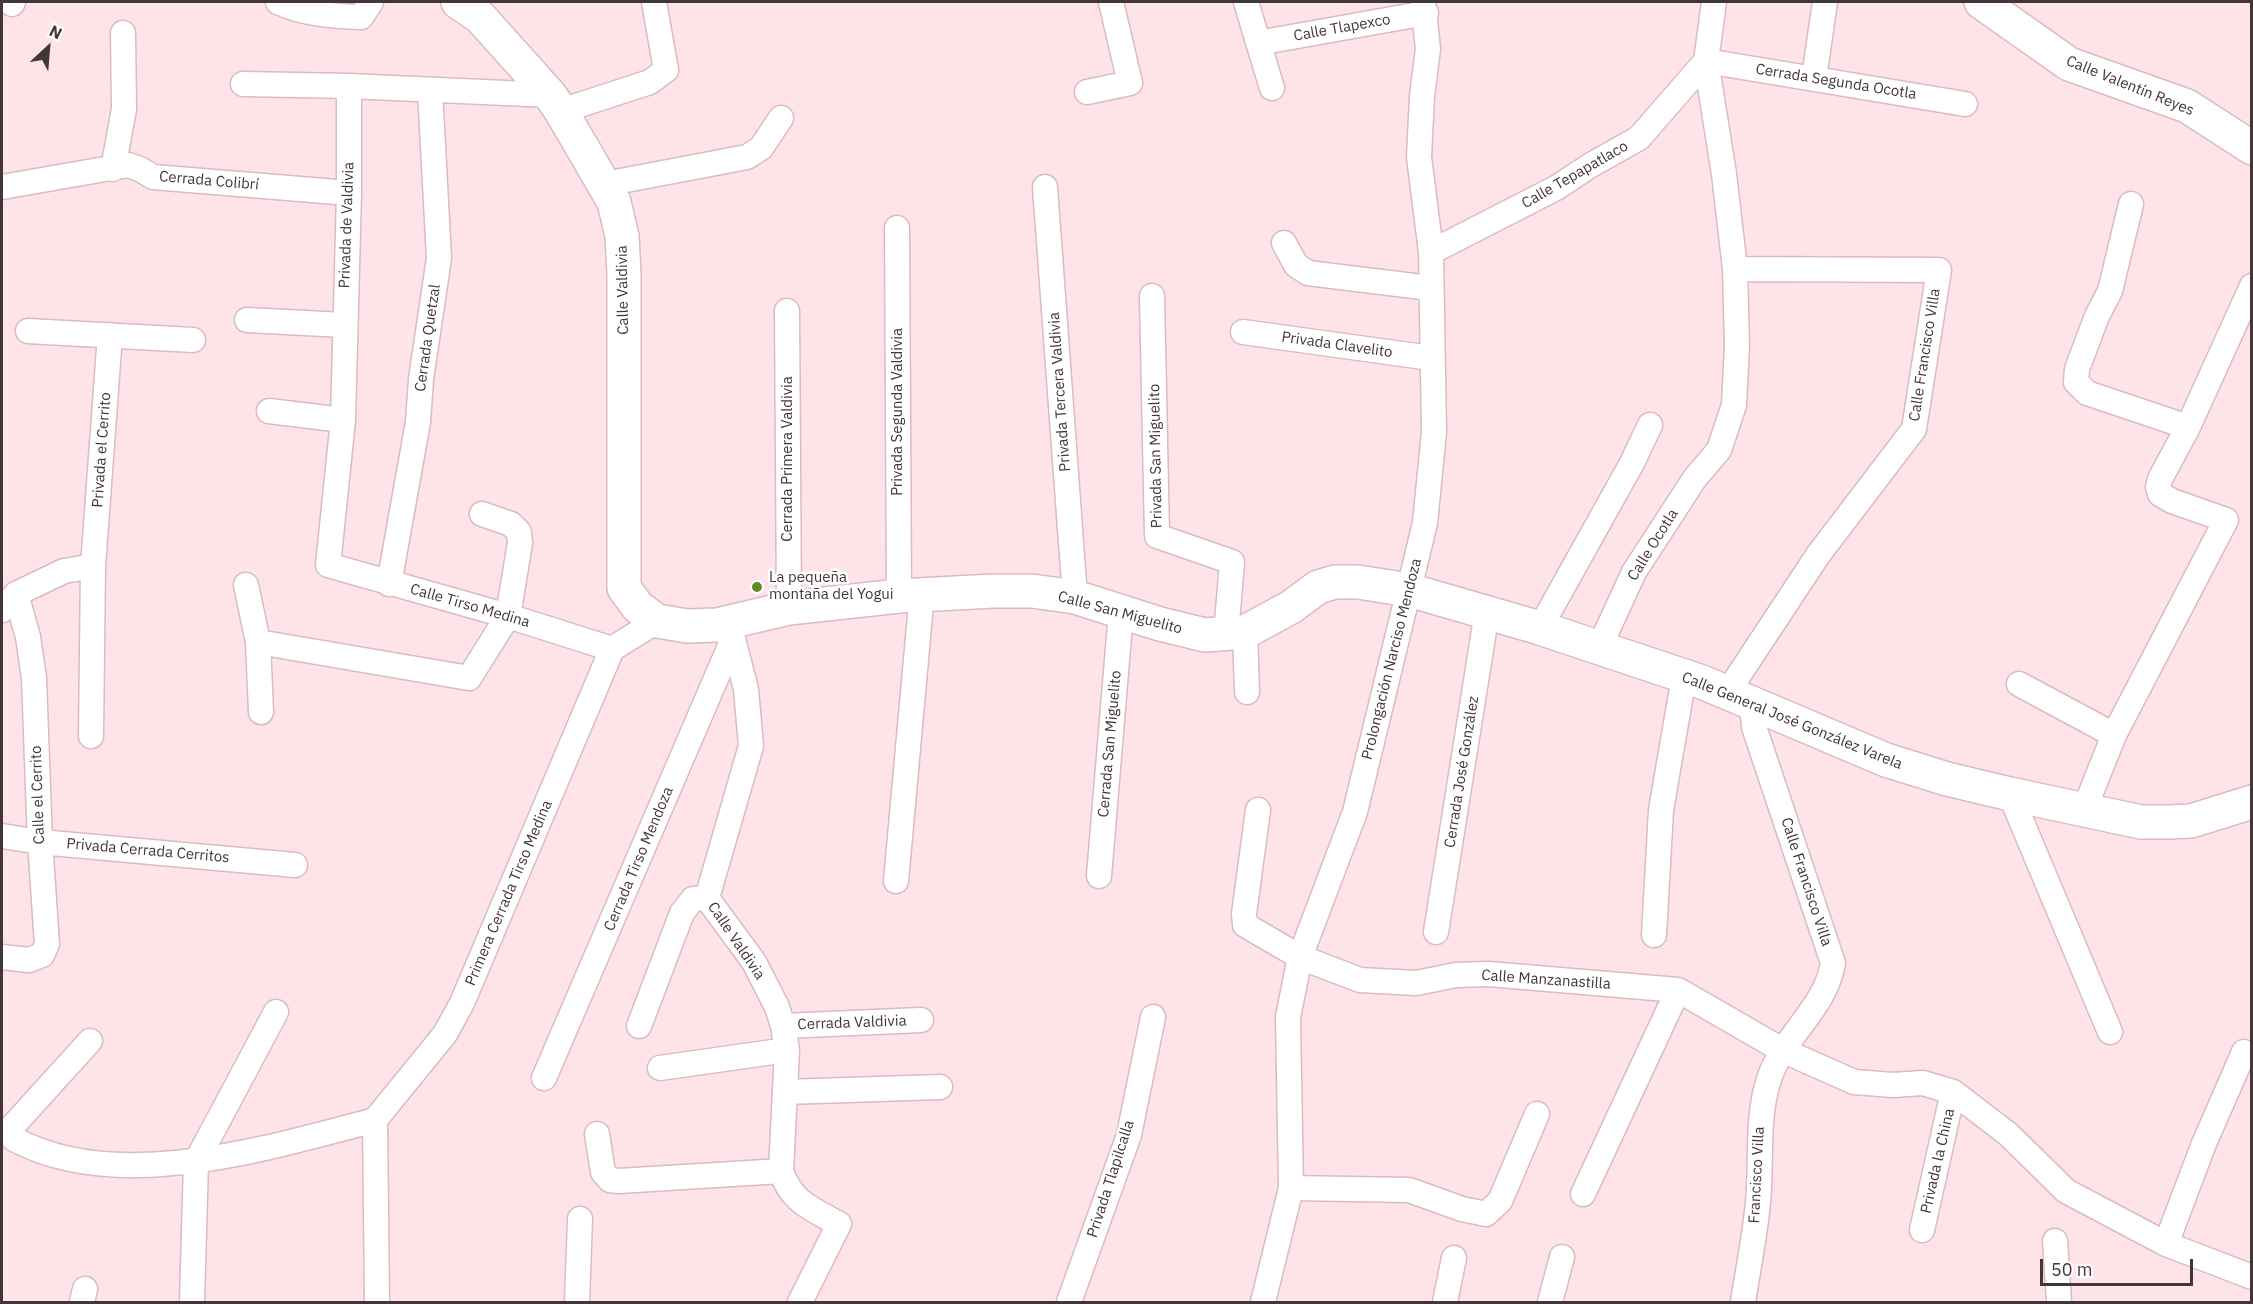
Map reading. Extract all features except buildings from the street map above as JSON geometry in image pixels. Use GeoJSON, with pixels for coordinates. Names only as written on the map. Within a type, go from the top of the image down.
{"type":"FeatureCollection","features":[{"type":"Feature","properties":{"kind":"street"},"geometry":{"type":"LineString","coordinates":[[278,2],[297,11],[362,17],[371,2]]}},
{"type":"Feature","properties":{"kind":"street","name":"Calle Valdivia"},"geometry":{"type":"LineString","coordinates":[[458,2],[480,17],[556,103],[614,202],[622,236],[624,275],[624,588],[638,607],[657,621]]}},
{"type":"Feature","properties":{"kind":"street"},"geometry":{"type":"LineString","coordinates":[[243,84],[430,90],[556,103],[650,82],[666,70],[654,2]]}},
{"type":"Feature","properties":{"kind":"street"},"geometry":{"type":"LineString","coordinates":[[1087,92],[1130,83],[1111,2]]}},
{"type":"Feature","properties":{"kind":"street"},"geometry":{"type":"LineString","coordinates":[[1246,2],[1272,88]]}},
{"type":"Feature","properties":{"kind":"street"},"geometry":{"type":"LineString","coordinates":[[1714,2],[1706,61],[1724,174],[1735,269]]}},
{"type":"Feature","properties":{"kind":"street"},"geometry":{"type":"LineString","coordinates":[[1814,78],[1825,2]]}},
{"type":"Feature","properties":{"kind":"street","name":"Calle Valentín Reyes"},"geometry":{"type":"LineString","coordinates":[[1981,2],[2069,64],[2187,106],[2252,148]]}},
{"type":"Feature","properties":{"kind":"street","name":"Calle Tlapexco"},"geometry":{"type":"LineString","coordinates":[[1258,43],[1425,8]]}},
{"type":"Feature","properties":{"kind":"street","name":"Prolongación Narciso Mendoza"},"geometry":{"type":"LineString","coordinates":[[1263,1302],[1291,1188],[1288,1017],[1300,957],[1354,812],[1425,523],[1432,443],[1431,252],[1419,157],[1422,96],[1428,49],[1425,8]]}},
{"type":"Feature","properties":{"kind":"street"},"geometry":{"type":"LineString","coordinates":[[113,169],[124,110],[123,33]]}},
{"type":"Feature","properties":{"kind":"street","name":"Cerrada Segunda Ocotla"},"geometry":{"type":"LineString","coordinates":[[1706,61],[1965,104]]}},
{"type":"Feature","properties":{"kind":"street","name":"Calle Tepapatlaco"},"geometry":{"type":"LineString","coordinates":[[1431,252],[1556,188],[1639,138],[1706,61]]}},
{"type":"Feature","properties":{"kind":"street","name":"Privada de Valdivia"},"geometry":{"type":"LineString","coordinates":[[328,566],[343,420],[349,193],[349,86]]}},
{"type":"Feature","properties":{"kind":"street","name":"Cerrada Quetzal"},"geometry":{"type":"LineString","coordinates":[[389,584],[418,422],[421,379],[439,258],[430,90]]}},
{"type":"Feature","properties":{"kind":"street"},"geometry":{"type":"LineString","coordinates":[[605,184],[747,157],[761,148],[782,118]]}},
{"type":"Feature","properties":{"kind":"street","name":"Cerrada Colibrí"},"geometry":{"type":"LineString","coordinates":[[2,187],[128,165],[153,177],[349,193]]}},
{"type":"Feature","properties":{"kind":"street","name":"Privada Tercera Valdivia"},"geometry":{"type":"LineString","coordinates":[[1045,187],[1075,597]]}},
{"type":"Feature","properties":{"kind":"street"},"geometry":{"type":"LineString","coordinates":[[2131,204],[2110,291],[2077,369],[2076,382],[2087,393],[2188,427]]}},
{"type":"Feature","properties":{"kind":"street","name":"Privada Segunda Valdivia"},"geometry":{"type":"LineString","coordinates":[[896,880],[911,595],[897,228]]}},
{"type":"Feature","properties":{"kind":"street"},"geometry":{"type":"LineString","coordinates":[[1284,243],[1296,265],[1308,273],[1430,288]]}},
{"type":"Feature","properties":{"kind":"street","name":"Calle Ocotla"},"geometry":{"type":"LineString","coordinates":[[1599,648],[1634,572],[1695,478],[1719,450],[1734,405],[1737,346],[1735,269]]}},
{"type":"Feature","properties":{"kind":"street","name":"Calle Francisco Villa"},"geometry":{"type":"LineString","coordinates":[[1735,269],[1939,270],[1914,429],[1818,555],[1739,698],[1754,727],[1833,963],[1823,995],[1782,1050]]}},
{"type":"Feature","properties":{"kind":"street"},"geometry":{"type":"LineString","coordinates":[[2084,810],[2114,735],[2226,520],[2172,501],[2160,494],[2158,487],[2252,286]]}},
{"type":"Feature","properties":{"kind":"street","name":"Privada San Miguelito"},"geometry":{"type":"LineString","coordinates":[[1152,296],[1157,536],[1232,562],[1236,634]]}},
{"type":"Feature","properties":{"kind":"street","name":"Cerrada Primera Valdivia"},"geometry":{"type":"LineString","coordinates":[[787,311],[789,608]]}},
{"type":"Feature","properties":{"kind":"street"},"geometry":{"type":"LineString","coordinates":[[247,320],[344,325]]}},
{"type":"Feature","properties":{"kind":"street"},"geometry":{"type":"LineString","coordinates":[[28,331],[193,340]]}},
{"type":"Feature","properties":{"kind":"street","name":"Privada Clavelito"},"geometry":{"type":"LineString","coordinates":[[1244,332],[1431,358]]}},
{"type":"Feature","properties":{"kind":"street","name":"Privada el Cerrito"},"geometry":{"type":"LineString","coordinates":[[91,736],[93,566],[111,335]]}},
{"type":"Feature","properties":{"kind":"street"},"geometry":{"type":"LineString","coordinates":[[269,411],[343,420]]}},
{"type":"Feature","properties":{"kind":"street"},"geometry":{"type":"LineString","coordinates":[[1540,628],[1632,463],[1650,425]]}},
{"type":"Feature","properties":{"kind":"street"},"geometry":{"type":"LineString","coordinates":[[258,642],[469,678],[508,616],[520,543],[519,532],[511,524],[482,514]]}},
{"type":"Feature","properties":{"kind":"street"},"geometry":{"type":"LineString","coordinates":[[9,602],[64,571],[93,566]]}},
{"type":"Feature","properties":{"kind":"street","name":"Calle Tirso Medina"},"geometry":{"type":"LineString","coordinates":[[328,566],[508,616],[612,649]]}},
{"type":"Feature","properties":{"kind":"street"},"geometry":{"type":"LineString","coordinates":[[1247,692],[1236,634],[1291,607],[1318,586],[1335,582],[1358,582],[1409,590]]}},
{"type":"Feature","properties":{"kind":"street"},"geometry":{"type":"LineString","coordinates":[[246,585],[258,642],[261,712]]}},
{"type":"Feature","properties":{"kind":"street","name":"Calle General José González Varela"},"geometry":{"type":"LineString","coordinates":[[1409,590],[1540,628],[1684,677],[1886,760],[2010,794],[2141,822],[2191,821],[2252,802]]}},
{"type":"Feature","properties":{"kind":"street","name":"Calle San Miguelito"},"geometry":{"type":"LineString","coordinates":[[657,621],[725,632],[789,608],[911,595],[1032,591],[1075,597],[1205,635],[1236,634]]}},
{"type":"Feature","properties":{"kind":"street","name":"Calle el Cerrito"},"geometry":{"type":"LineString","coordinates":[[2,957],[30,960],[42,955],[47,944],[40,842],[34,678],[28,637],[9,602]]}},
{"type":"Feature","properties":{"kind":"street","name":"Cerrada San Miguelito"},"geometry":{"type":"LineString","coordinates":[[1099,876],[1121,612]]}},
{"type":"Feature","properties":{"kind":"street","name":"Cerrada José González"},"geometry":{"type":"LineString","coordinates":[[1436,932],[1487,612]]}},
{"type":"Feature","properties":{"kind":"street"},"geometry":{"type":"LineString","coordinates":[[612,649],[657,621]]}},
{"type":"Feature","properties":{"kind":"street","name":"Calle Valdivia"},"geometry":{"type":"LineString","coordinates":[[725,632],[746,689],[751,746],[707,898],[754,962],[777,1007],[785,1038],[781,1171]]}},
{"type":"Feature","properties":{"kind":"street","name":"Cerrada Tirso Mendoza"},"geometry":{"type":"LineString","coordinates":[[544,1078],[725,632]]}},
{"type":"Feature","properties":{"kind":"street","name":"Primera Cerrada Tirso Medina"},"geometry":{"type":"LineString","coordinates":[[375,1120],[445,1034],[462,1003],[612,649]]}},
{"type":"Feature","properties":{"kind":"street"},"geometry":{"type":"LineString","coordinates":[[1654,935],[1661,810],[1684,677]]}},
{"type":"Feature","properties":{"kind":"street"},"geometry":{"type":"LineString","coordinates":[[2019,684],[2114,735]]}},
{"type":"Feature","properties":{"kind":"street"},"geometry":{"type":"LineString","coordinates":[[2010,794],[2110,1032]]}},
{"type":"Feature","properties":{"kind":"street","name":"Calle Manzanastilla"},"geometry":{"type":"LineString","coordinates":[[1258,810],[1244,914],[1245,925],[1300,957],[1360,980],[1416,983],[1456,975],[1489,974],[1678,990],[1782,1050],[1854,1082],[1923,1083],[1953,1092]]}},
{"type":"Feature","properties":{"kind":"street","name":"Privada Cerrada Cerritos"},"geometry":{"type":"LineString","coordinates":[[2,836],[40,842],[295,865]]}},
{"type":"Feature","properties":{"kind":"street"},"geometry":{"type":"LineString","coordinates":[[639,1026],[682,912],[693,899],[707,898]]}},
{"type":"Feature","properties":{"kind":"street"},"geometry":{"type":"LineString","coordinates":[[1583,1194],[1678,990]]}},
{"type":"Feature","properties":{"kind":"street"},"geometry":{"type":"LineString","coordinates":[[192,1302],[196,1162],[276,1012]]}},
{"type":"Feature","properties":{"kind":"street","name":"Privada Tlapilcalla"},"geometry":{"type":"LineString","coordinates":[[1069,1302],[1128,1135],[1153,1017]]}},
{"type":"Feature","properties":{"kind":"street","name":"Cerrada Valdivia"},"geometry":{"type":"LineString","coordinates":[[660,1068],[785,1038],[921,1020]]}},
{"type":"Feature","properties":{"kind":"street"},"geometry":{"type":"LineString","coordinates":[[90,1041],[11,1128],[14,1139],[34,1150],[66,1159],[144,1166],[196,1162],[375,1120],[377,1302]]}},
{"type":"Feature","properties":{"kind":"street","name":"Francisco Villa"},"geometry":{"type":"LineString","coordinates":[[1743,1302],[1758,1202],[1761,1107],[1769,1077],[1782,1050]]}},
{"type":"Feature","properties":{"kind":"street"},"geometry":{"type":"LineString","coordinates":[[2166,1244],[2203,1146],[2244,1052]]}},
{"type":"Feature","properties":{"kind":"street"},"geometry":{"type":"LineString","coordinates":[[785,1092],[940,1087]]}},
{"type":"Feature","properties":{"kind":"street"},"geometry":{"type":"LineString","coordinates":[[1953,1092],[2008,1134],[2066,1191],[2166,1244],[2252,1277]]}},
{"type":"Feature","properties":{"kind":"street","name":"Privada la China"},"geometry":{"type":"LineString","coordinates":[[1922,1230],[1953,1092]]}},
{"type":"Feature","properties":{"kind":"street"},"geometry":{"type":"LineString","coordinates":[[1291,1188],[1409,1190],[1462,1209],[1486,1214],[1500,1201],[1537,1114]]}},
{"type":"Feature","properties":{"kind":"street"},"geometry":{"type":"LineString","coordinates":[[597,1134],[603,1172],[610,1180],[781,1171],[786,1185],[798,1201],[838,1224],[800,1302]]}},
{"type":"Feature","properties":{"kind":"street"},"geometry":{"type":"LineString","coordinates":[[577,1302],[580,1219]]}},
{"type":"Feature","properties":{"kind":"street"},"geometry":{"type":"LineString","coordinates":[[2055,1241],[2059,1302]]}},
{"type":"Feature","properties":{"kind":"street"},"geometry":{"type":"LineString","coordinates":[[1551,1302],[1562,1257]]}},
{"type":"Feature","properties":{"kind":"street"},"geometry":{"type":"LineString","coordinates":[[1445,1302],[1454,1258]]}},
{"type":"Feature","properties":{"kind":"place","name":"La pequeña montaña del Yogui"},"geometry":{"type":"Point","coordinates":[757,587]}}]}
